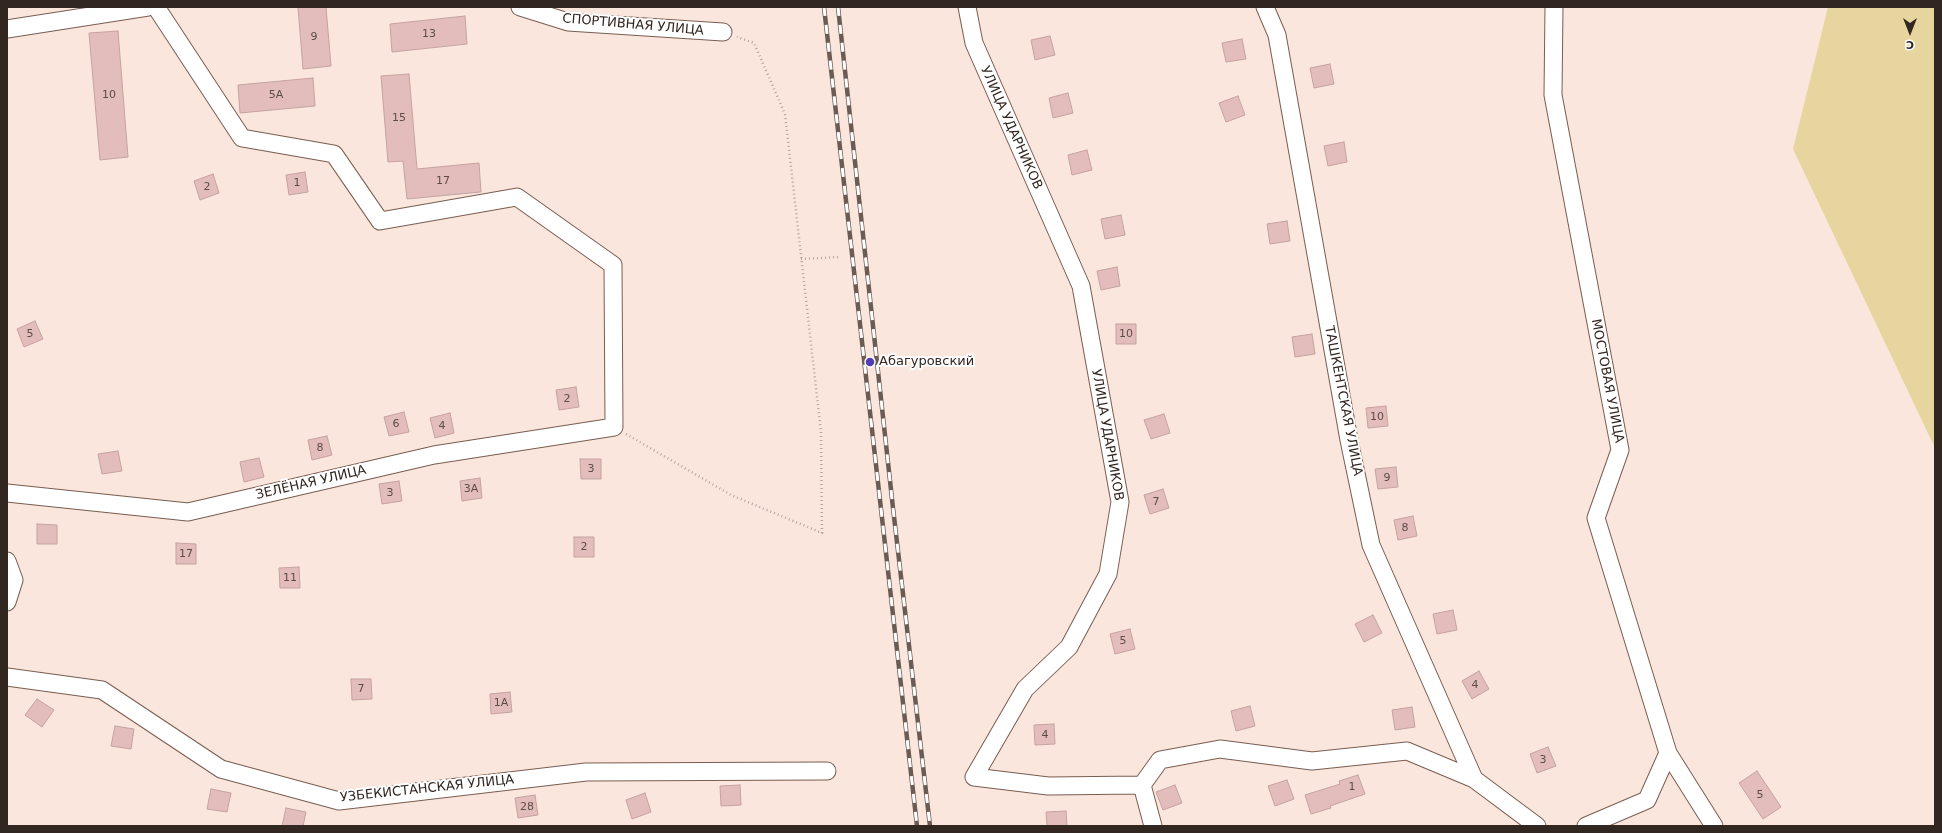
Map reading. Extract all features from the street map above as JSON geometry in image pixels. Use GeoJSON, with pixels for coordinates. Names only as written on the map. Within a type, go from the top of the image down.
{"type":"FeatureCollection","features":[{"type":"Feature","properties":{"kind":"street"},"geometry":{"type":"LineString","coordinates":[[7,29],[148,7]]}},
{"type":"Feature","properties":{"kind":"street"},"geometry":{"type":"LineString","coordinates":[[156,7],[242,138],[334,154],[380,221],[517,197],[613,264],[614,426]]}},
{"type":"Feature","properties":{"kind":"street","name":"СПОРТИВНАЯ УЛИЦА"},"geometry":{"type":"LineString","coordinates":[[520,7],[568,22],[723,32]]}},
{"type":"Feature","properties":{"kind":"street","name":"УЛИЦА УДАРНИКОВ"},"geometry":{"type":"LineString","coordinates":[[967,7],[974,43],[1081,286],[1120,502],[1108,574],[1098,594],[1069,648],[1025,689],[974,777],[1048,786],[1142,785]]}},
{"type":"Feature","properties":{"kind":"street","name":"ТАШКЕНТСКАЯ УЛИЦА"},"geometry":{"type":"LineString","coordinates":[[1265,7],[1277,35],[1349,440],[1371,545],[1474,779]]}},
{"type":"Feature","properties":{"kind":"street","name":"МОСТОВАЯ УЛИЦА"},"geometry":{"type":"LineString","coordinates":[[1554,7],[1553,95],[1620,450],[1596,518],[1668,754],[1714,826]]}},
{"type":"Feature","properties":{"kind":"street","name":"ЗЕЛЁНАЯ УЛИЦА"},"geometry":{"type":"LineString","coordinates":[[7,493],[188,512],[434,455],[614,426]]}},
{"type":"Feature","properties":{"kind":"street"},"geometry":{"type":"LineString","coordinates":[[7,561],[14,580],[7,602]]}},
{"type":"Feature","properties":{"kind":"street","name":"УЗБЕКИСТАНСКАЯ УЛИЦА"},"geometry":{"type":"LineString","coordinates":[[7,677],[102,690],[221,768],[339,800],[586,772],[827,771]]}},
{"type":"Feature","properties":{"kind":"street"},"geometry":{"type":"LineString","coordinates":[[1153,826],[1142,785],[1160,760],[1220,749],[1312,762],[1407,751],[1474,779],[1537,826]]}},
{"type":"Feature","properties":{"kind":"street"},"geometry":{"type":"LineString","coordinates":[[1586,826],[1647,800],[1668,754]]}},
{"type":"Feature","properties":{"kind":"path"},"geometry":{"type":"LineString","coordinates":[[614,426],[732,495],[822,533],[821,432],[785,114],[754,43],[723,32]]}},
{"type":"Feature","properties":{"kind":"path"},"geometry":{"type":"LineString","coordinates":[[801,259],[840,257]]}},
{"type":"Feature","properties":{"kind":"shaded area"},"geometry":{"type":"Polygon","coordinates":[[[1828,7],[1935,7],[1935,448],[1793,149],[1828,7]]]}},
{"type":"Feature","properties":{"kind":"building"},"geometry":{"type":"Polygon","coordinates":[[[298,7],[326,7],[331,66],[303,69],[298,7]]]}},
{"type":"Feature","properties":{"kind":"building"},"geometry":{"type":"Polygon","coordinates":[[[465,16],[467,44],[392,52],[390,24],[465,16]]]}},
{"type":"Feature","properties":{"kind":"building"},"geometry":{"type":"Polygon","coordinates":[[[118,31],[128,157],[100,160],[89,33],[118,31]]]}},
{"type":"Feature","properties":{"kind":"building"},"geometry":{"type":"Polygon","coordinates":[[[1050,36],[1055,55],[1035,60],[1031,40],[1050,36]]]}},
{"type":"Feature","properties":{"kind":"building"},"geometry":{"type":"Polygon","coordinates":[[[1242,39],[1246,59],[1226,62],[1222,43],[1242,39]]]}},
{"type":"Feature","properties":{"kind":"building"},"geometry":{"type":"Polygon","coordinates":[[[1330,64],[1334,84],[1314,88],[1310,68],[1330,64]]]}},
{"type":"Feature","properties":{"kind":"building"},"geometry":{"type":"Polygon","coordinates":[[[409,74],[417,169],[479,163],[481,192],[407,199],[403,161],[388,162],[381,76],[409,74]]]}},
{"type":"Feature","properties":{"kind":"building"},"geometry":{"type":"Polygon","coordinates":[[[313,78],[315,106],[240,113],[238,85],[313,78]]]}},
{"type":"Feature","properties":{"kind":"building"},"geometry":{"type":"Polygon","coordinates":[[[1068,93],[1073,113],[1053,118],[1049,98],[1068,93]]]}},
{"type":"Feature","properties":{"kind":"building"},"geometry":{"type":"Polygon","coordinates":[[[1238,96],[1245,115],[1226,122],[1219,103],[1238,96]]]}},
{"type":"Feature","properties":{"kind":"building"},"geometry":{"type":"Polygon","coordinates":[[[1344,142],[1347,162],[1328,166],[1324,146],[1344,142]]]}},
{"type":"Feature","properties":{"kind":"building"},"geometry":{"type":"Polygon","coordinates":[[[1087,150],[1092,170],[1072,175],[1068,155],[1087,150]]]}},
{"type":"Feature","properties":{"kind":"building"},"geometry":{"type":"Polygon","coordinates":[[[305,172],[308,192],[289,195],[286,175],[305,172]]]}},
{"type":"Feature","properties":{"kind":"building"},"geometry":{"type":"Polygon","coordinates":[[[213,174],[219,193],[200,200],[194,181],[213,174]]]}},
{"type":"Feature","properties":{"kind":"building"},"geometry":{"type":"Polygon","coordinates":[[[1121,215],[1125,235],[1105,239],[1101,219],[1121,215]]]}},
{"type":"Feature","properties":{"kind":"building"},"geometry":{"type":"Polygon","coordinates":[[[1287,221],[1290,241],[1270,244],[1267,224],[1287,221]]]}},
{"type":"Feature","properties":{"kind":"building"},"geometry":{"type":"Polygon","coordinates":[[[1117,267],[1120,286],[1101,290],[1097,271],[1117,267]]]}},
{"type":"Feature","properties":{"kind":"building"},"geometry":{"type":"Polygon","coordinates":[[[35,321],[43,339],[24,347],[17,329],[35,321]]]}},
{"type":"Feature","properties":{"kind":"building"},"geometry":{"type":"Polygon","coordinates":[[[1116,324],[1136,324],[1136,344],[1116,344],[1116,324]]]}},
{"type":"Feature","properties":{"kind":"building"},"geometry":{"type":"Polygon","coordinates":[[[1312,334],[1315,354],[1295,357],[1292,337],[1312,334]]]}},
{"type":"Feature","properties":{"kind":"building"},"geometry":{"type":"Polygon","coordinates":[[[576,387],[579,407],[559,410],[556,390],[576,387]]]}},
{"type":"Feature","properties":{"kind":"building"},"geometry":{"type":"Polygon","coordinates":[[[1386,406],[1388,426],[1368,428],[1366,408],[1386,406]]]}},
{"type":"Feature","properties":{"kind":"building"},"geometry":{"type":"Polygon","coordinates":[[[404,412],[409,432],[389,436],[384,417],[404,412]]]}},
{"type":"Feature","properties":{"kind":"building"},"geometry":{"type":"Polygon","coordinates":[[[450,413],[454,433],[435,438],[430,418],[450,413]]]}},
{"type":"Feature","properties":{"kind":"building"},"geometry":{"type":"Polygon","coordinates":[[[1164,414],[1170,433],[1151,439],[1144,420],[1164,414]]]}},
{"type":"Feature","properties":{"kind":"building"},"geometry":{"type":"Polygon","coordinates":[[[327,436],[332,455],[312,460],[308,440],[327,436]]]}},
{"type":"Feature","properties":{"kind":"building"},"geometry":{"type":"Polygon","coordinates":[[[118,451],[122,471],[102,474],[98,454],[118,451]]]}},
{"type":"Feature","properties":{"kind":"building"},"geometry":{"type":"Polygon","coordinates":[[[259,458],[264,477],[244,482],[240,462],[259,458]]]}},
{"type":"Feature","properties":{"kind":"building"},"geometry":{"type":"Polygon","coordinates":[[[580,459],[601,459],[601,479],[581,479],[580,459]]]}},
{"type":"Feature","properties":{"kind":"building"},"geometry":{"type":"Polygon","coordinates":[[[1396,467],[1398,487],[1378,489],[1375,469],[1396,467]]]}},
{"type":"Feature","properties":{"kind":"building"},"geometry":{"type":"Polygon","coordinates":[[[480,478],[482,498],[462,501],[460,481],[480,478]]]}},
{"type":"Feature","properties":{"kind":"building"},"geometry":{"type":"Polygon","coordinates":[[[399,481],[402,501],[382,504],[379,484],[399,481]]]}},
{"type":"Feature","properties":{"kind":"building"},"geometry":{"type":"Polygon","coordinates":[[[1163,489],[1169,508],[1150,514],[1144,495],[1163,489]]]}},
{"type":"Feature","properties":{"kind":"building"},"geometry":{"type":"Polygon","coordinates":[[[1413,516],[1417,536],[1398,540],[1394,520],[1413,516]]]}},
{"type":"Feature","properties":{"kind":"building"},"geometry":{"type":"Polygon","coordinates":[[[37,524],[57,525],[57,544],[37,544],[37,524]]]}},
{"type":"Feature","properties":{"kind":"building"},"geometry":{"type":"Polygon","coordinates":[[[574,537],[594,537],[594,557],[574,557],[574,537]]]}},
{"type":"Feature","properties":{"kind":"building"},"geometry":{"type":"Polygon","coordinates":[[[176,543],[196,544],[196,564],[176,564],[176,543]]]}},
{"type":"Feature","properties":{"kind":"building"},"geometry":{"type":"Polygon","coordinates":[[[299,567],[300,588],[280,588],[279,568],[299,567]]]}},
{"type":"Feature","properties":{"kind":"building"},"geometry":{"type":"Polygon","coordinates":[[[1453,610],[1457,630],[1437,634],[1433,614],[1453,610]]]}},
{"type":"Feature","properties":{"kind":"building"},"geometry":{"type":"Polygon","coordinates":[[[1373,615],[1382,633],[1364,642],[1355,624],[1373,615]]]}},
{"type":"Feature","properties":{"kind":"building"},"geometry":{"type":"Polygon","coordinates":[[[1130,629],[1135,649],[1115,654],[1110,634],[1130,629]]]}},
{"type":"Feature","properties":{"kind":"building"},"geometry":{"type":"Polygon","coordinates":[[[1479,671],[1489,689],[1472,699],[1462,681],[1479,671]]]}},
{"type":"Feature","properties":{"kind":"building"},"geometry":{"type":"Polygon","coordinates":[[[351,679],[371,679],[372,699],[352,700],[351,679]]]}},
{"type":"Feature","properties":{"kind":"building"},"geometry":{"type":"Polygon","coordinates":[[[510,692],[512,712],[491,714],[490,694],[510,692]]]}},
{"type":"Feature","properties":{"kind":"building"},"geometry":{"type":"Polygon","coordinates":[[[37,699],[54,710],[42,727],[25,715],[37,699]]]}},
{"type":"Feature","properties":{"kind":"building"},"geometry":{"type":"Polygon","coordinates":[[[1250,706],[1255,726],[1236,731],[1231,711],[1250,706]]]}},
{"type":"Feature","properties":{"kind":"building"},"geometry":{"type":"Polygon","coordinates":[[[1412,707],[1415,727],[1395,730],[1392,710],[1412,707]]]}},
{"type":"Feature","properties":{"kind":"building"},"geometry":{"type":"Polygon","coordinates":[[[1054,724],[1055,744],[1035,745],[1034,725],[1054,724]]]}},
{"type":"Feature","properties":{"kind":"building"},"geometry":{"type":"Polygon","coordinates":[[[115,726],[134,729],[131,749],[111,746],[115,726]]]}},
{"type":"Feature","properties":{"kind":"building"},"geometry":{"type":"Polygon","coordinates":[[[1548,747],[1556,766],[1537,773],[1530,754],[1548,747]]]}},
{"type":"Feature","properties":{"kind":"building"},"geometry":{"type":"Polygon","coordinates":[[[1757,771],[1781,807],[1763,819],[1739,783],[1757,771]]]}},
{"type":"Feature","properties":{"kind":"building"},"geometry":{"type":"Polygon","coordinates":[[[1358,775],[1365,794],[1330,806],[1331,808],[1311,814],[1305,795],[1340,784],[1339,781],[1358,775]]]}},
{"type":"Feature","properties":{"kind":"building"},"geometry":{"type":"Polygon","coordinates":[[[1287,780],[1294,799],[1275,806],[1268,786],[1287,780]]]}},
{"type":"Feature","properties":{"kind":"building"},"geometry":{"type":"Polygon","coordinates":[[[740,785],[741,805],[721,806],[720,786],[740,785]]]}},
{"type":"Feature","properties":{"kind":"building"},"geometry":{"type":"Polygon","coordinates":[[[1175,785],[1182,803],[1163,810],[1156,792],[1175,785]]]}},
{"type":"Feature","properties":{"kind":"building"},"geometry":{"type":"Polygon","coordinates":[[[211,789],[231,793],[227,812],[207,809],[211,789]]]}},
{"type":"Feature","properties":{"kind":"building"},"geometry":{"type":"Polygon","coordinates":[[[645,793],[651,812],[632,819],[626,800],[645,793]]]}},
{"type":"Feature","properties":{"kind":"building"},"geometry":{"type":"Polygon","coordinates":[[[535,795],[538,815],[518,818],[515,798],[535,795]]]}},
{"type":"Feature","properties":{"kind":"building"},"geometry":{"type":"Polygon","coordinates":[[[286,808],[306,812],[303,826],[282,826],[286,808]]]}},
{"type":"Feature","properties":{"kind":"building"},"geometry":{"type":"Polygon","coordinates":[[[1066,811],[1067,826],[1047,826],[1046,812],[1066,811]]]}},
{"type":"Feature","properties":{"kind":"railway"},"geometry":{"type":"LineString","coordinates":[[824,7],[917,826]]}},
{"type":"Feature","properties":{"kind":"railway"},"geometry":{"type":"LineString","coordinates":[[838,7],[893,508],[930,826]]}},
{"type":"Feature","properties":{"kind":"place","name":"Абагуровский"},"geometry":{"type":"Point","coordinates":[870,362]}}]}
